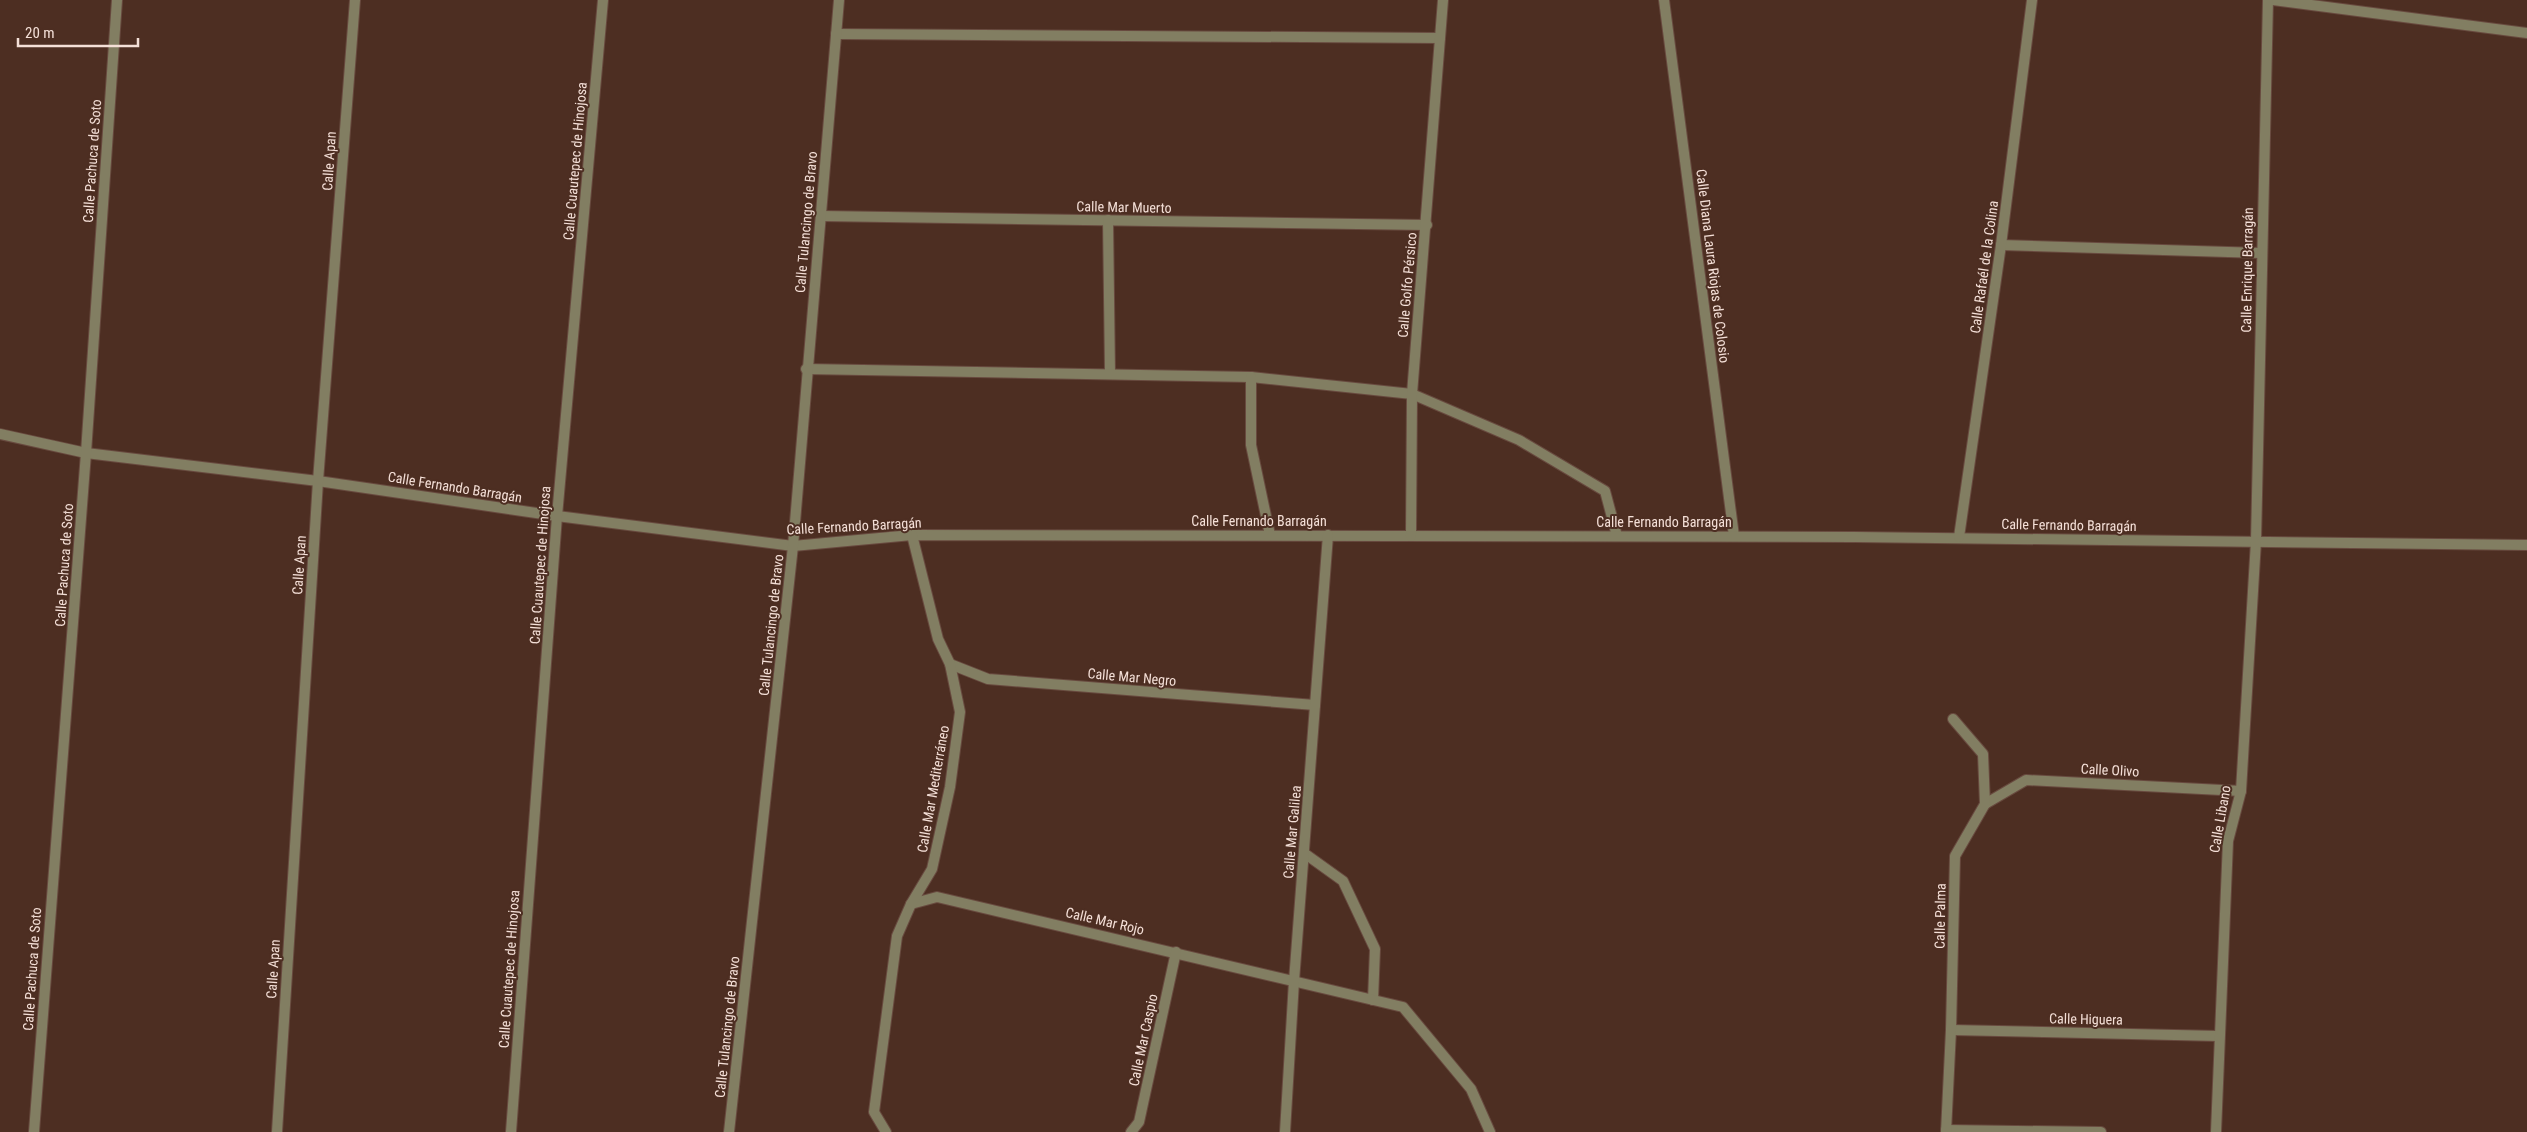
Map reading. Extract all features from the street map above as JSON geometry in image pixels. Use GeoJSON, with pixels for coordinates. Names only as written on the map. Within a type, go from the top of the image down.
{"type":"FeatureCollection","features":[{"type":"Feature","properties":{"kind":"street","name":"Calle Pachuca de Soto"},"geometry":{"type":"LineString","coordinates":[[34,1132],[86,453],[117,0]]}},
{"type":"Feature","properties":{"kind":"street","name":"Calle Apan"},"geometry":{"type":"LineString","coordinates":[[277,1132],[318,481],[355,0]]}},
{"type":"Feature","properties":{"kind":"street","name":"Calle Cuautepec de Hinojosa"},"geometry":{"type":"LineString","coordinates":[[511,1132],[557,516],[603,0]]}},
{"type":"Feature","properties":{"kind":"street","name":"Calle Tulancingo de Bravo"},"geometry":{"type":"LineString","coordinates":[[729,1132],[793,546],[806,370],[839,0]]}},
{"type":"Feature","properties":{"kind":"street","name":"Calle Golfo Pérsico"},"geometry":{"type":"LineString","coordinates":[[1411,536],[1412,394],[1443,0]]}},
{"type":"Feature","properties":{"kind":"street","name":"Calle Diana Laura Riojas de Colosio"},"geometry":{"type":"LineString","coordinates":[[1664,0],[1734,536]]}},
{"type":"Feature","properties":{"kind":"street","name":"Calle Rafaél de la Colina"},"geometry":{"type":"LineString","coordinates":[[1959,537],[2001,245],[2032,0]]}},
{"type":"Feature","properties":{"kind":"street","name":"Calle Enrique Barragán"},"geometry":{"type":"LineString","coordinates":[[2256,540],[2268,0]]}},
{"type":"Feature","properties":{"kind":"street"},"geometry":{"type":"LineString","coordinates":[[2273,0],[2344,4],[2527,33]]}},
{"type":"Feature","properties":{"kind":"street"},"geometry":{"type":"LineString","coordinates":[[836,34],[1440,38]]}},
{"type":"Feature","properties":{"kind":"street","name":"Calle Mar Muerto"},"geometry":{"type":"LineString","coordinates":[[821,216],[1426,225]]}},
{"type":"Feature","properties":{"kind":"street"},"geometry":{"type":"LineString","coordinates":[[1108,220],[1110,374]]}},
{"type":"Feature","properties":{"kind":"street"},"geometry":{"type":"LineString","coordinates":[[2001,245],[2261,253]]}},
{"type":"Feature","properties":{"kind":"street"},"geometry":{"type":"LineString","coordinates":[[806,370],[1250,377],[1412,394],[1519,440],[1605,491],[1617,536]]}},
{"type":"Feature","properties":{"kind":"street"},"geometry":{"type":"LineString","coordinates":[[1250,377],[1251,445],[1270,535]]}},
{"type":"Feature","properties":{"kind":"street","name":"Calle Fernando Barragán"},"geometry":{"type":"LineString","coordinates":[[0,434],[86,453],[318,481],[557,516],[793,546],[912,535],[1959,537],[2527,545]]}},
{"type":"Feature","properties":{"kind":"street","name":"Calle Mar Mediterráneo"},"geometry":{"type":"LineString","coordinates":[[886,1132],[874,1112],[898,936],[911,904],[932,869],[950,787],[960,712],[950,664],[938,639],[912,535]]}},
{"type":"Feature","properties":{"kind":"street","name":"Calle Mar Galilea"},"geometry":{"type":"LineString","coordinates":[[1285,1132],[1294,982],[1328,535]]}},
{"type":"Feature","properties":{"kind":"street","name":"Calle Libano"},"geometry":{"type":"LineString","coordinates":[[2216,1132],[2228,841],[2241,791],[2256,540]]}},
{"type":"Feature","properties":{"kind":"street","name":"Calle Mar Negro"},"geometry":{"type":"LineString","coordinates":[[950,664],[988,679],[1315,706]]}},
{"type":"Feature","properties":{"kind":"street"},"geometry":{"type":"LineString","coordinates":[[1953,719],[1984,754],[1985,804]]}},
{"type":"Feature","properties":{"kind":"street","name":"Calle Olivo"},"geometry":{"type":"LineString","coordinates":[[1985,804],[2026,780],[2241,791]]}},
{"type":"Feature","properties":{"kind":"street","name":"Calle Palma"},"geometry":{"type":"LineString","coordinates":[[1946,1131],[1951,1030],[1955,856],[1985,804]]}},
{"type":"Feature","properties":{"kind":"street"},"geometry":{"type":"LineString","coordinates":[[1304,853],[1343,881],[1376,949],[1374,1000]]}},
{"type":"Feature","properties":{"kind":"street","name":"Calle Mar Rojo"},"geometry":{"type":"LineString","coordinates":[[911,904],[937,897],[1403,1007],[1471,1089],[1490,1132]]}},
{"type":"Feature","properties":{"kind":"street","name":"Calle Mar Caspio"},"geometry":{"type":"LineString","coordinates":[[1131,1132],[1139,1122],[1176,952]]}},
{"type":"Feature","properties":{"kind":"street","name":"Calle Higuera"},"geometry":{"type":"LineString","coordinates":[[1951,1030],[2219,1036]]}},
{"type":"Feature","properties":{"kind":"street"},"geometry":{"type":"LineString","coordinates":[[1946,1131],[2101,1132]]}}]}
